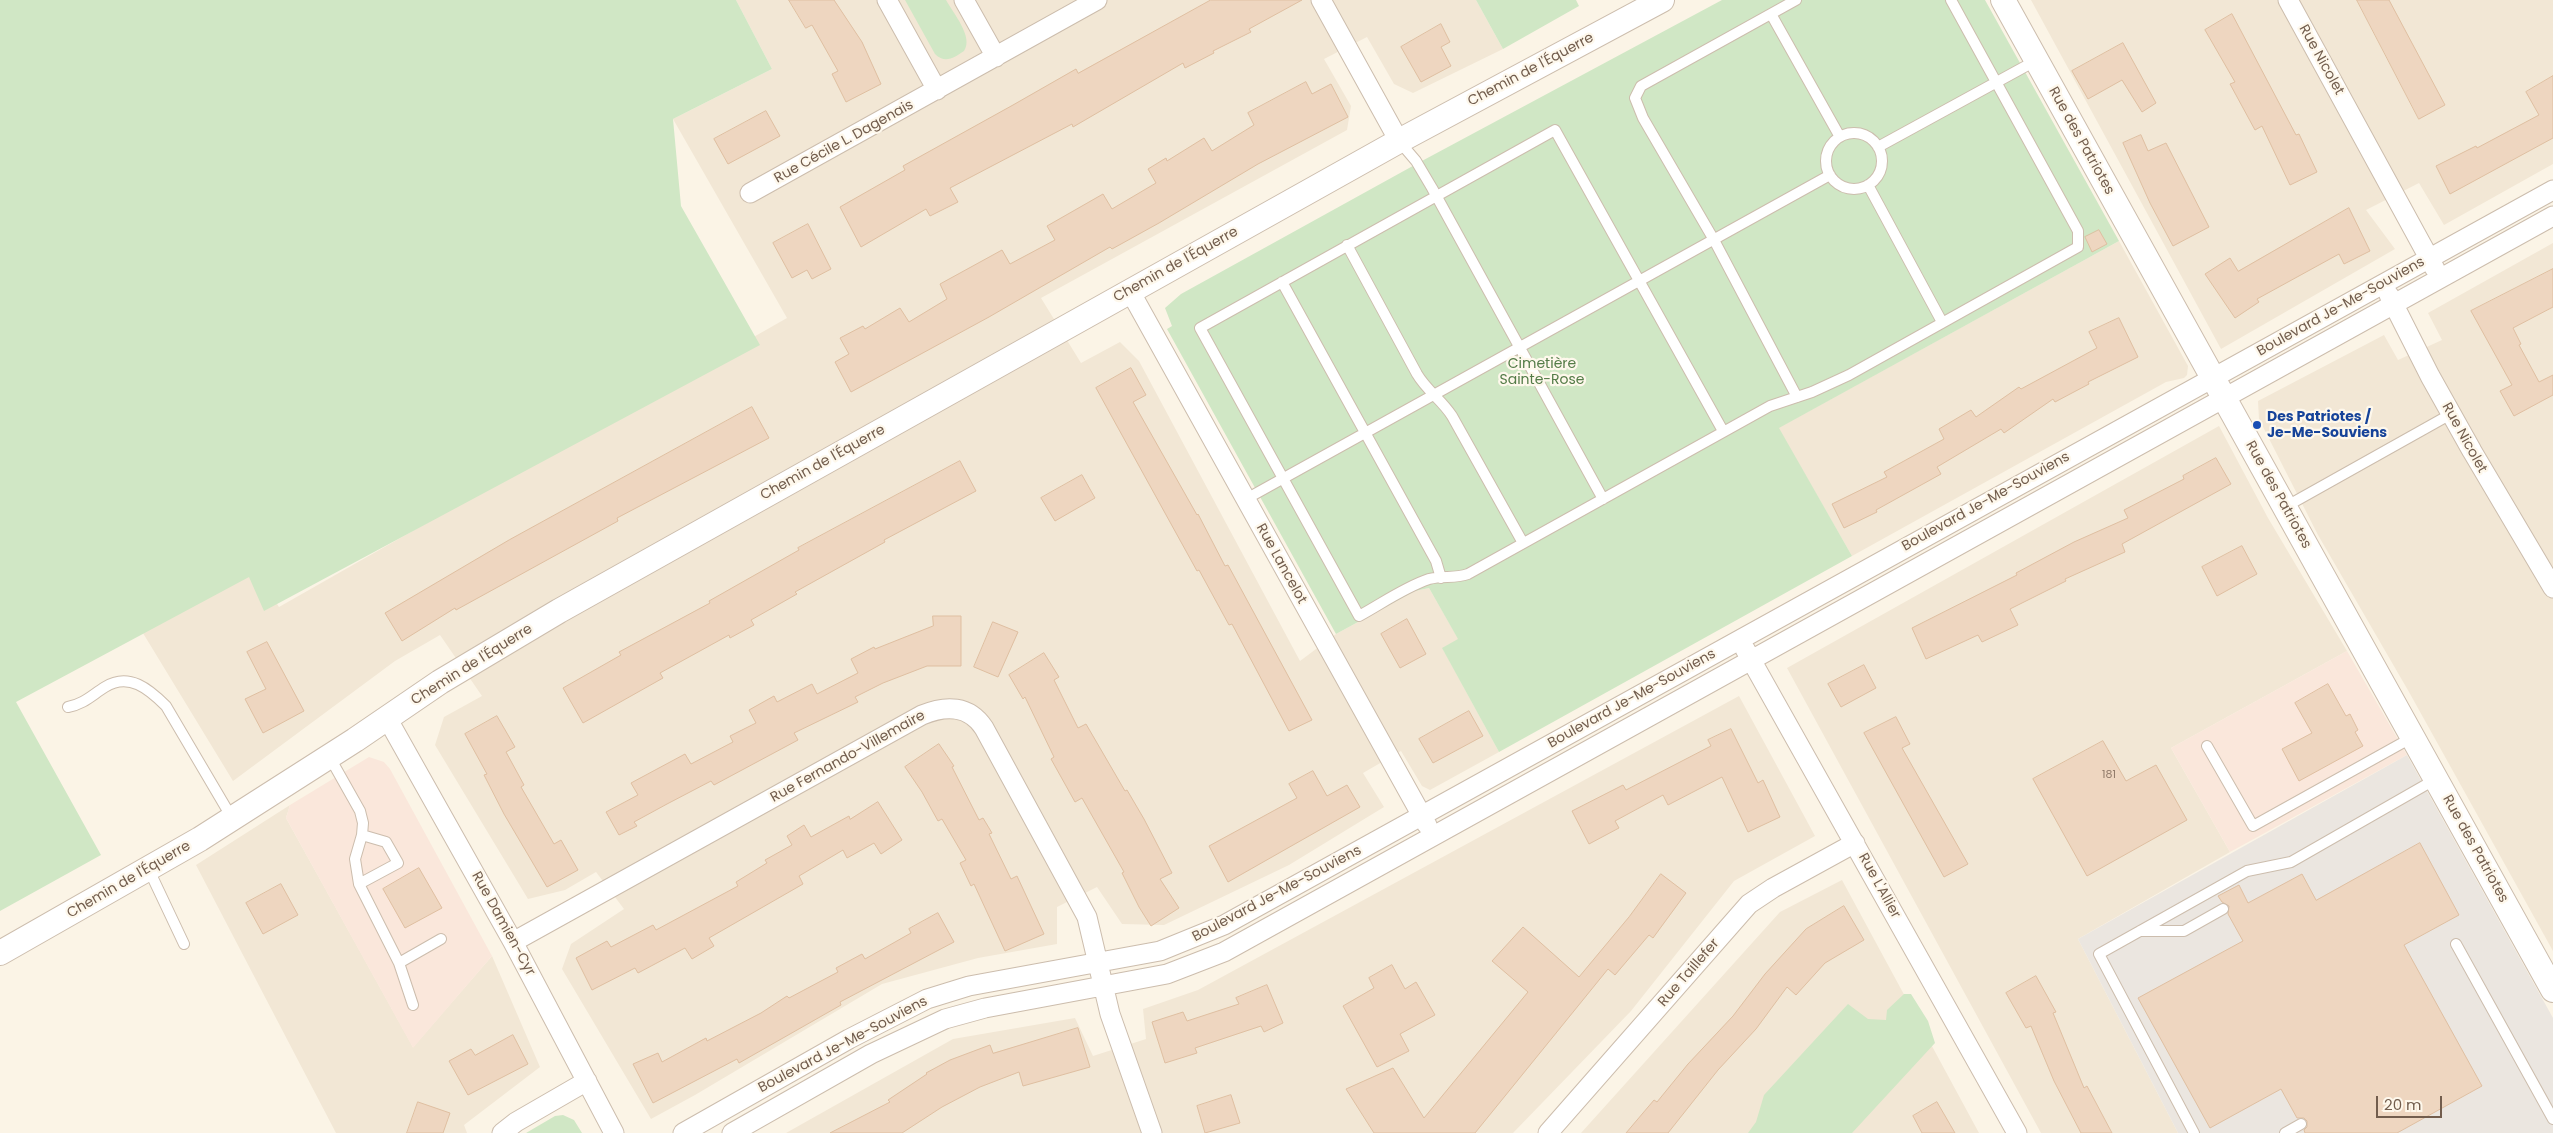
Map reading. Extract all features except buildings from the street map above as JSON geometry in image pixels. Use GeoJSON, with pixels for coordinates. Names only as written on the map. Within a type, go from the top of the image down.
{"type":"FeatureCollection","features":[{"type":"Feature","properties":{"kind":"street"},"geometry":{"type":"LineString","coordinates":[[887,0],[937,90]]}},
{"type":"Feature","properties":{"kind":"street"},"geometry":{"type":"LineString","coordinates":[[964,0],[996,57]]}},
{"type":"Feature","properties":{"kind":"street","name":"Rue Cécile L. Dagenais"},"geometry":{"type":"LineString","coordinates":[[750,193],[1097,0]]}},
{"type":"Feature","properties":{"kind":"street"},"geometry":{"type":"LineString","coordinates":[[1322,0],[1399,141]]}},
{"type":"Feature","properties":{"kind":"street","name":"Chemin de l'Équerre"},"geometry":{"type":"LineString","coordinates":[[0,953],[149,870],[329,756],[440,682],[560,611],[1399,141],[1662,0]]}},
{"type":"Feature","properties":{"kind":"street","name":"Rue des Patriotes"},"geometry":{"type":"LineString","coordinates":[[2003,0],[2553,990]]}},
{"type":"Feature","properties":{"kind":"street","name":"Rue Nicolet"},"geometry":{"type":"LineString","coordinates":[[2288,0],[2440,278]]}},
{"type":"Feature","properties":{"kind":"street","name":"Boulevard Je-Me-Souviens"},"geometry":{"type":"LineString","coordinates":[[732,1133],[871,1054],[937,1022],[978,1010],[1167,974],[1211,958],[1751,660],[2218,387],[2383,284],[2553,190]]}},
{"type":"Feature","properties":{"kind":"street","name":"Boulevard Je-Me-Souviens"},"geometry":{"type":"LineString","coordinates":[[683,1133],[864,1031],[926,999],[962,988],[1160,951],[1209,932],[1739,639],[2218,387],[2394,304],[2553,216]]}},
{"type":"Feature","properties":{"kind":"street","name":"Rue Nicolet"},"geometry":{"type":"LineString","coordinates":[[2383,284],[2451,414],[2553,588]]}},
{"type":"Feature","properties":{"kind":"street","name":"Rue Lancelot"},"geometry":{"type":"LineString","coordinates":[[1130,291],[1433,836]]}},
{"type":"Feature","properties":{"kind":"street","name":"Rue L'Allier"},"geometry":{"type":"LineString","coordinates":[[1739,639],[2017,1133]]}},
{"type":"Feature","properties":{"kind":"street","name":"Rue Fernando-Villemaire"},"geometry":{"type":"LineString","coordinates":[[514,942],[910,721],[931,711],[948,708],[966,710],[978,719],[984,728],[1087,917],[1115,1030],[1152,1133]]}},
{"type":"Feature","properties":{"kind":"street","name":"Rue Damien-Cyr"},"geometry":{"type":"LineString","coordinates":[[387,718],[514,942],[614,1133]]}},
{"type":"Feature","properties":{"kind":"street","name":"Rue Taillefer"},"geometry":{"type":"LineString","coordinates":[[1548,1133],[1750,904],[1773,888],[1855,843]]}},
{"type":"Feature","properties":{"kind":"street"},"geometry":{"type":"LineString","coordinates":[[502,1133],[516,1122],[587,1081]]}},
{"type":"Feature","properties":{"kind":"lane"},"geometry":{"type":"LineString","coordinates":[[1796,0],[1641,86],[1636,93],[1639,110],[1714,240],[1797,397]]}},
{"type":"Feature","properties":{"kind":"lane"},"geometry":{"type":"LineString","coordinates":[[1723,431],[1555,130],[1200,328],[1359,616],[1424,581],[1460,577],[1770,406],[1822,388],[1849,375],[2074,250],[2080,243],[2078,231],[1951,0]]}},
{"type":"Feature","properties":{"kind":"lane"},"geometry":{"type":"LineString","coordinates":[[1771,14],[1840,137]]}},
{"type":"Feature","properties":{"kind":"lane"},"geometry":{"type":"LineString","coordinates":[[1878,147],[2036,60]]}},
{"type":"Feature","properties":{"kind":"lane"},"geometry":{"type":"LineString","coordinates":[[1852,133],[1862,135],[1871,139],[1878,147],[1882,156],[1882,167],[1875,180],[1868,186],[1856,189],[1846,188],[1837,183],[1830,175],[1826,166],[1828,151],[1840,137],[1852,133]]}},
{"type":"Feature","properties":{"kind":"lane"},"geometry":{"type":"LineString","coordinates":[[1399,141],[1416,161],[1603,499]]}},
{"type":"Feature","properties":{"kind":"lane"},"geometry":{"type":"LineString","coordinates":[[1246,499],[1830,175]]}},
{"type":"Feature","properties":{"kind":"lane"},"geometry":{"type":"LineString","coordinates":[[1868,186],[1942,322]]}},
{"type":"Feature","properties":{"kind":"lane"},"geometry":{"type":"LineString","coordinates":[[1347,245],[1417,374],[1427,390],[1445,404],[1523,543]]}},
{"type":"Feature","properties":{"kind":"lane"},"geometry":{"type":"LineString","coordinates":[[1282,282],[1436,561],[1442,578]]}},
{"type":"Feature","properties":{"kind":"lane"},"geometry":{"type":"LineString","coordinates":[[2285,506],[2451,414]]}},
{"type":"Feature","properties":{"kind":"lane"},"geometry":{"type":"LineString","coordinates":[[68,707],[86,701],[117,681],[127,680],[152,692],[166,706],[232,818]]}},
{"type":"Feature","properties":{"kind":"lane"},"geometry":{"type":"LineString","coordinates":[[2207,746],[2253,826],[2413,737]]}},
{"type":"Feature","properties":{"kind":"lane"},"geometry":{"type":"LineString","coordinates":[[329,756],[360,811],[363,823],[362,835],[355,859],[358,884],[399,963],[413,1004]]}},
{"type":"Feature","properties":{"kind":"lane"},"geometry":{"type":"LineString","coordinates":[[2194,1133],[2099,954],[2247,871],[2291,862],[2436,779]]}},
{"type":"Feature","properties":{"kind":"lane"},"geometry":{"type":"LineString","coordinates":[[358,884],[398,863],[386,842],[362,835]]}},
{"type":"Feature","properties":{"kind":"lane"},"geometry":{"type":"LineString","coordinates":[[149,870],[184,944]]}},
{"type":"Feature","properties":{"kind":"lane"},"geometry":{"type":"LineString","coordinates":[[2139,931],[2184,931],[2223,909]]}},
{"type":"Feature","properties":{"kind":"lane"},"geometry":{"type":"LineString","coordinates":[[399,963],[441,939]]}},
{"type":"Feature","properties":{"kind":"lane"},"geometry":{"type":"LineString","coordinates":[[2456,944],[2553,1119]]}},
{"type":"Feature","properties":{"kind":"lane"},"geometry":{"type":"LineString","coordinates":[[2285,1133],[2301,1124]]}},
{"type":"Feature","properties":{"kind":"shaded area"},"geometry":{"type":"Polygon","coordinates":[[[736,0],[1476,0],[1503,49],[1413,93],[1394,84],[1367,37],[1324,59],[1351,106],[1347,130],[1041,298],[1081,363],[1120,342],[1139,361],[1300,661],[1336,634],[1415,591],[1429,588],[1459,640],[1443,649],[1499,752],[1430,790],[1422,786],[1401,751],[1363,773],[1384,807],[1289,865],[1164,925],[1122,924],[1097,887],[1057,907],[1057,944],[978,958],[882,984],[651,1119],[562,969],[571,944],[624,909],[596,872],[565,890],[528,899],[435,745],[444,717],[482,696],[440,635],[395,661],[233,781],[135,620],[251,564],[279,607],[787,318],[673,119],[772,69],[736,0]]]}},
{"type":"Feature","properties":{"kind":"shaded area"},"geometry":{"type":"Polygon","coordinates":[[[2031,0],[2553,0],[2553,164],[2444,225],[2419,183],[2366,210],[2395,249],[2221,349],[2031,0]]]}},
{"type":"Feature","properties":{"kind":"shaded area"},"geometry":{"type":"Polygon","coordinates":[[[2119,241],[2188,366],[2187,375],[2184,378],[2166,382],[1852,556],[1778,428],[2119,241]]]}},
{"type":"Feature","properties":{"kind":"shaded area"},"geometry":{"type":"Polygon","coordinates":[[[2553,243],[2553,951],[2409,692],[2318,535],[2259,419],[2258,401],[2384,335],[2398,360],[2442,340],[2428,313],[2553,243]]]}},
{"type":"Feature","properties":{"kind":"shaded area"},"geometry":{"type":"Polygon","coordinates":[[[2219,426],[2268,518],[2347,651],[2171,748],[2230,852],[2078,939],[2178,1133],[2041,1133],[1787,668],[2219,426]]]}},
{"type":"Feature","properties":{"kind":"shaded area"},"geometry":{"type":"Polygon","coordinates":[[[2347,651],[2407,755],[2230,852],[2171,748],[2347,651]]]}},
{"type":"Feature","properties":{"kind":"shaded area"},"geometry":{"type":"Polygon","coordinates":[[[1739,696],[1815,836],[1734,881],[1631,1011],[1513,1133],[786,1133],[953,1039],[1075,1018],[1093,1056],[1146,1039],[1143,1009],[1198,990],[1739,696]]]}},
{"type":"Feature","properties":{"kind":"shaded area"},"geometry":{"type":"Polygon","coordinates":[[[2407,755],[2553,1018],[2553,1133],[2178,1133],[2078,939],[2407,755]]]}},
{"type":"Feature","properties":{"kind":"shaded area"},"geometry":{"type":"Polygon","coordinates":[[[369,757],[384,762],[390,769],[492,956],[413,1048],[286,818],[290,805],[369,757]]]}},
{"type":"Feature","properties":{"kind":"shaded area"},"geometry":{"type":"Polygon","coordinates":[[[290,805],[286,818],[413,1047],[492,956],[540,1067],[464,1125],[467,1133],[336,1133],[196,865],[290,805]]]}},
{"type":"Feature","properties":{"kind":"shaded area"},"geometry":{"type":"Polygon","coordinates":[[[1842,880],[1979,1133],[1581,1133],[1780,912],[1842,880]]]}},
{"type":"Feature","properties":{"kind":"green space"},"geometry":{"type":"Polygon","coordinates":[[[0,0],[736,0],[772,69],[673,119],[681,206],[760,345],[264,611],[249,577],[16,702],[101,855],[0,911],[0,0]]]}},
{"type":"Feature","properties":{"kind":"green space"},"geometry":{"type":"Polygon","coordinates":[[[905,0],[946,0],[965,32],[966,45],[964,51],[950,59],[942,59],[935,54],[905,0]]]}},
{"type":"Feature","properties":{"kind":"green space"},"geometry":{"type":"Polygon","coordinates":[[[1476,0],[1576,0],[1579,6],[1503,49],[1476,0]]]}},
{"type":"Feature","properties":{"kind":"green space","name":"Cimetière Sainte-Rose"},"geometry":{"type":"Polygon","coordinates":[[[1722,0],[1985,0],[2119,241],[1779,428],[1852,556],[1499,752],[1442,648],[1458,639],[1429,588],[1415,591],[1336,634],[1167,329],[1172,326],[1165,308],[1181,294],[1420,162],[1722,0]]]}},
{"type":"Feature","properties":{"kind":"green space"},"geometry":{"type":"Polygon","coordinates":[[[1904,994],[1911,994],[1928,1021],[1935,1043],[1852,1133],[1748,1133],[1756,1122],[1764,1095],[1848,1004],[1868,1019],[1886,1020],[1887,1010],[1904,994]]]}},
{"type":"Feature","properties":{"kind":"green space"},"geometry":{"type":"Polygon","coordinates":[[[563,1115],[574,1120],[582,1133],[526,1133],[555,1116],[563,1115]]]}},
{"type":"Feature","properties":{"kind":"place","name":"Des Patriotes / Je-Me-Souviens"},"geometry":{"type":"Point","coordinates":[2257,425]}}]}
